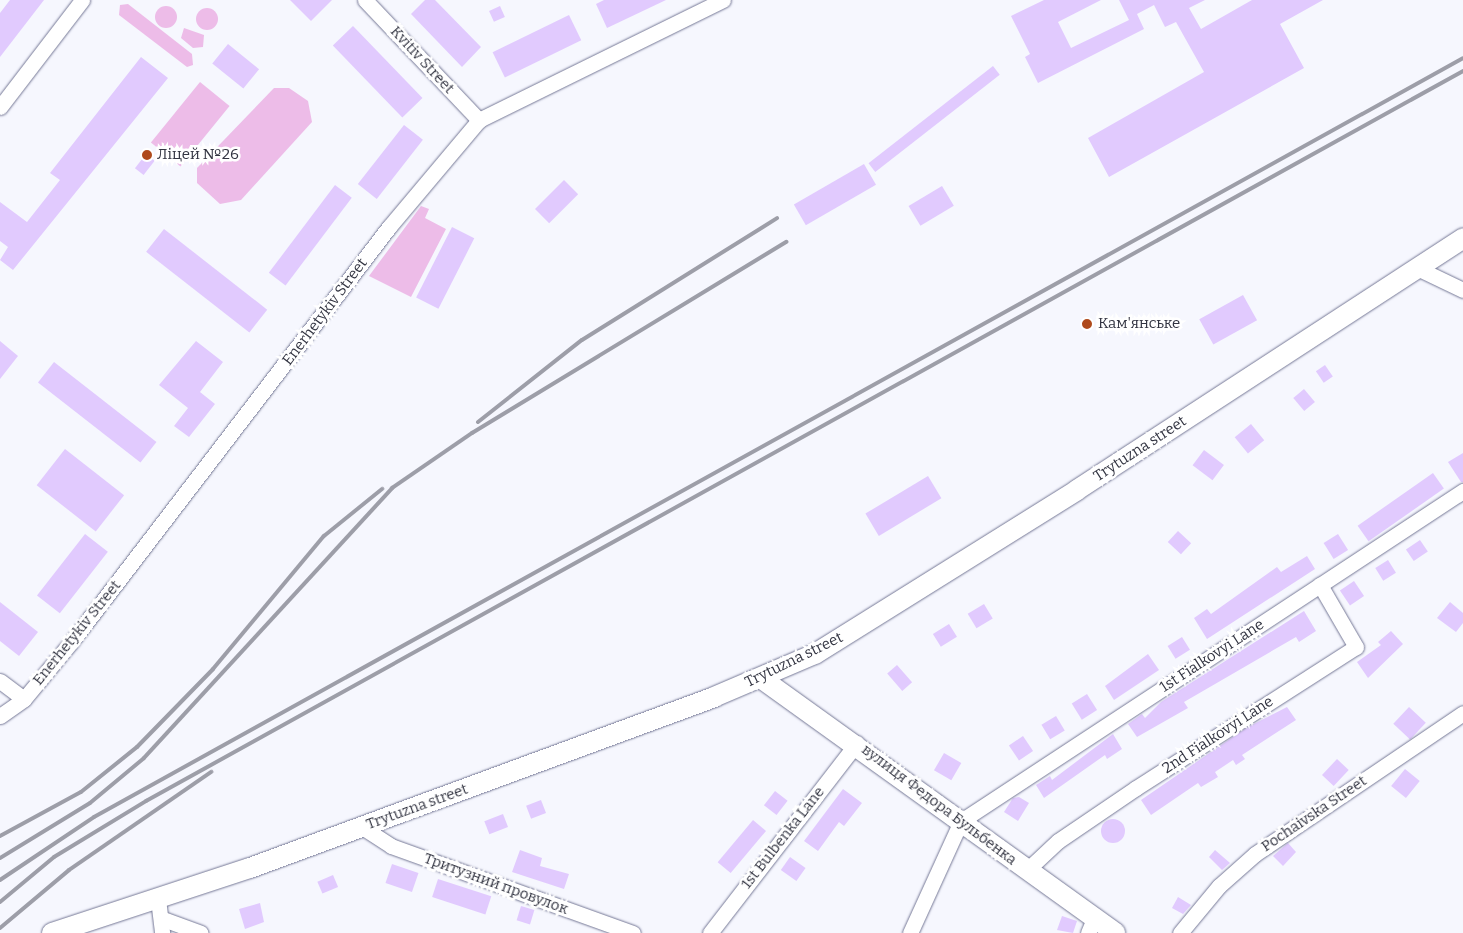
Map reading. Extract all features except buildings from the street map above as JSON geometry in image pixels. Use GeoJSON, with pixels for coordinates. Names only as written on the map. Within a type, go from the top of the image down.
{"type":"FeatureCollection","features":[{"type":"Feature","properties":{"kind":"street"},"geometry":{"type":"LineString","coordinates":[[0,107],[82,0]]}},
{"type":"Feature","properties":{"kind":"street","name":"Kvitiv Street"},"geometry":{"type":"LineString","coordinates":[[365,0],[479,120]]}},
{"type":"Feature","properties":{"kind":"street","name":"Enerhetykiv Street"},"geometry":{"type":"LineString","coordinates":[[0,716],[24,699],[389,228],[479,120],[723,0]]}},
{"type":"Feature","properties":{"kind":"street","name":"Trytuzna street"},"geometry":{"type":"LineString","coordinates":[[52,933],[158,899],[362,827],[762,679],[867,623],[1463,238]]}},
{"type":"Feature","properties":{"kind":"street"},"geometry":{"type":"LineString","coordinates":[[1416,268],[1463,290]]}},
{"type":"Feature","properties":{"kind":"street","name":"1st Fialkovyi Lane"},"geometry":{"type":"LineString","coordinates":[[961,821],[1463,491]]}},
{"type":"Feature","properties":{"kind":"street","name":"2nd Fialkovyi Lane"},"geometry":{"type":"LineString","coordinates":[[1027,870],[1058,841],[1136,788],[1356,647],[1320,585]]}},
{"type":"Feature","properties":{"kind":"street","name":"вулиця Федора Бульбенка"},"geometry":{"type":"LineString","coordinates":[[762,679],[857,743],[1027,870],[1091,926],[1115,933]]}},
{"type":"Feature","properties":{"kind":"street"},"geometry":{"type":"LineString","coordinates":[[0,681],[24,699]]}},
{"type":"Feature","properties":{"kind":"street","name":"Pochaivska Street"},"geometry":{"type":"LineString","coordinates":[[1180,933],[1219,886],[1256,854],[1463,713]]}},
{"type":"Feature","properties":{"kind":"street","name":"1st Bulbenka Lane"},"geometry":{"type":"LineString","coordinates":[[710,933],[857,743]]}},
{"type":"Feature","properties":{"kind":"street"},"geometry":{"type":"LineString","coordinates":[[910,933],[961,821]]}},
{"type":"Feature","properties":{"kind":"street","name":"Тритузний провулок"},"geometry":{"type":"LineString","coordinates":[[362,827],[390,846],[634,933]]}},
{"type":"Feature","properties":{"kind":"street"},"geometry":{"type":"LineString","coordinates":[[158,899],[162,926],[201,933]]}},
{"type":"Feature","properties":{"kind":"shaded area"},"geometry":{"type":"Polygon","coordinates":[[[128,4],[192,54],[193,65],[187,67],[119,15],[120,5],[128,4]]]}},
{"type":"Feature","properties":{"kind":"shaded area"},"geometry":{"type":"Polygon","coordinates":[[[166,6],[174,9],[177,17],[174,25],[166,28],[158,25],[155,17],[158,9],[166,6]]]}},
{"type":"Feature","properties":{"kind":"shaded area"},"geometry":{"type":"Polygon","coordinates":[[[207,8],[215,11],[218,19],[215,27],[207,30],[199,27],[196,19],[199,11],[207,8]]]}},
{"type":"Feature","properties":{"kind":"shaded area"},"geometry":{"type":"Polygon","coordinates":[[[184,28],[204,35],[203,47],[193,48],[181,38],[184,28]]]}},
{"type":"Feature","properties":{"kind":"shaded area"},"geometry":{"type":"Polygon","coordinates":[[[200,82],[230,106],[180,167],[151,143],[200,82]]]}},
{"type":"Feature","properties":{"kind":"shaded area"},"geometry":{"type":"Polygon","coordinates":[[[274,88],[289,88],[308,101],[312,122],[241,200],[220,204],[197,183],[197,168],[274,88]]]}},
{"type":"Feature","properties":{"kind":"shaded area"},"geometry":{"type":"Polygon","coordinates":[[[421,206],[429,209],[425,218],[446,229],[411,297],[369,276],[421,206]]]}},
{"type":"Feature","properties":{"kind":"railway"},"geometry":{"type":"LineString","coordinates":[[0,880],[94,817],[1463,58]]}},
{"type":"Feature","properties":{"kind":"railway"},"geometry":{"type":"LineString","coordinates":[[0,902],[54,857],[146,801],[1463,71]]}},
{"type":"Feature","properties":{"kind":"railway"},"geometry":{"type":"LineString","coordinates":[[478,422],[582,340],[777,218]]}},
{"type":"Feature","properties":{"kind":"railway"},"geometry":{"type":"LineString","coordinates":[[0,858],[90,803],[144,758],[392,488],[472,433],[786,242]]}},
{"type":"Feature","properties":{"kind":"railway"},"geometry":{"type":"LineString","coordinates":[[0,836],[81,792],[137,747],[213,669],[324,536],[382,489]]}},
{"type":"Feature","properties":{"kind":"railway"},"geometry":{"type":"LineString","coordinates":[[0,928],[69,870],[211,772]]}},
{"type":"Feature","properties":{"kind":"place","name":"Ліцей №26"},"geometry":{"type":"Point","coordinates":[147,155]}},
{"type":"Feature","properties":{"kind":"place","name":"Кам'янське"},"geometry":{"type":"Point","coordinates":[1087,324]}}]}
